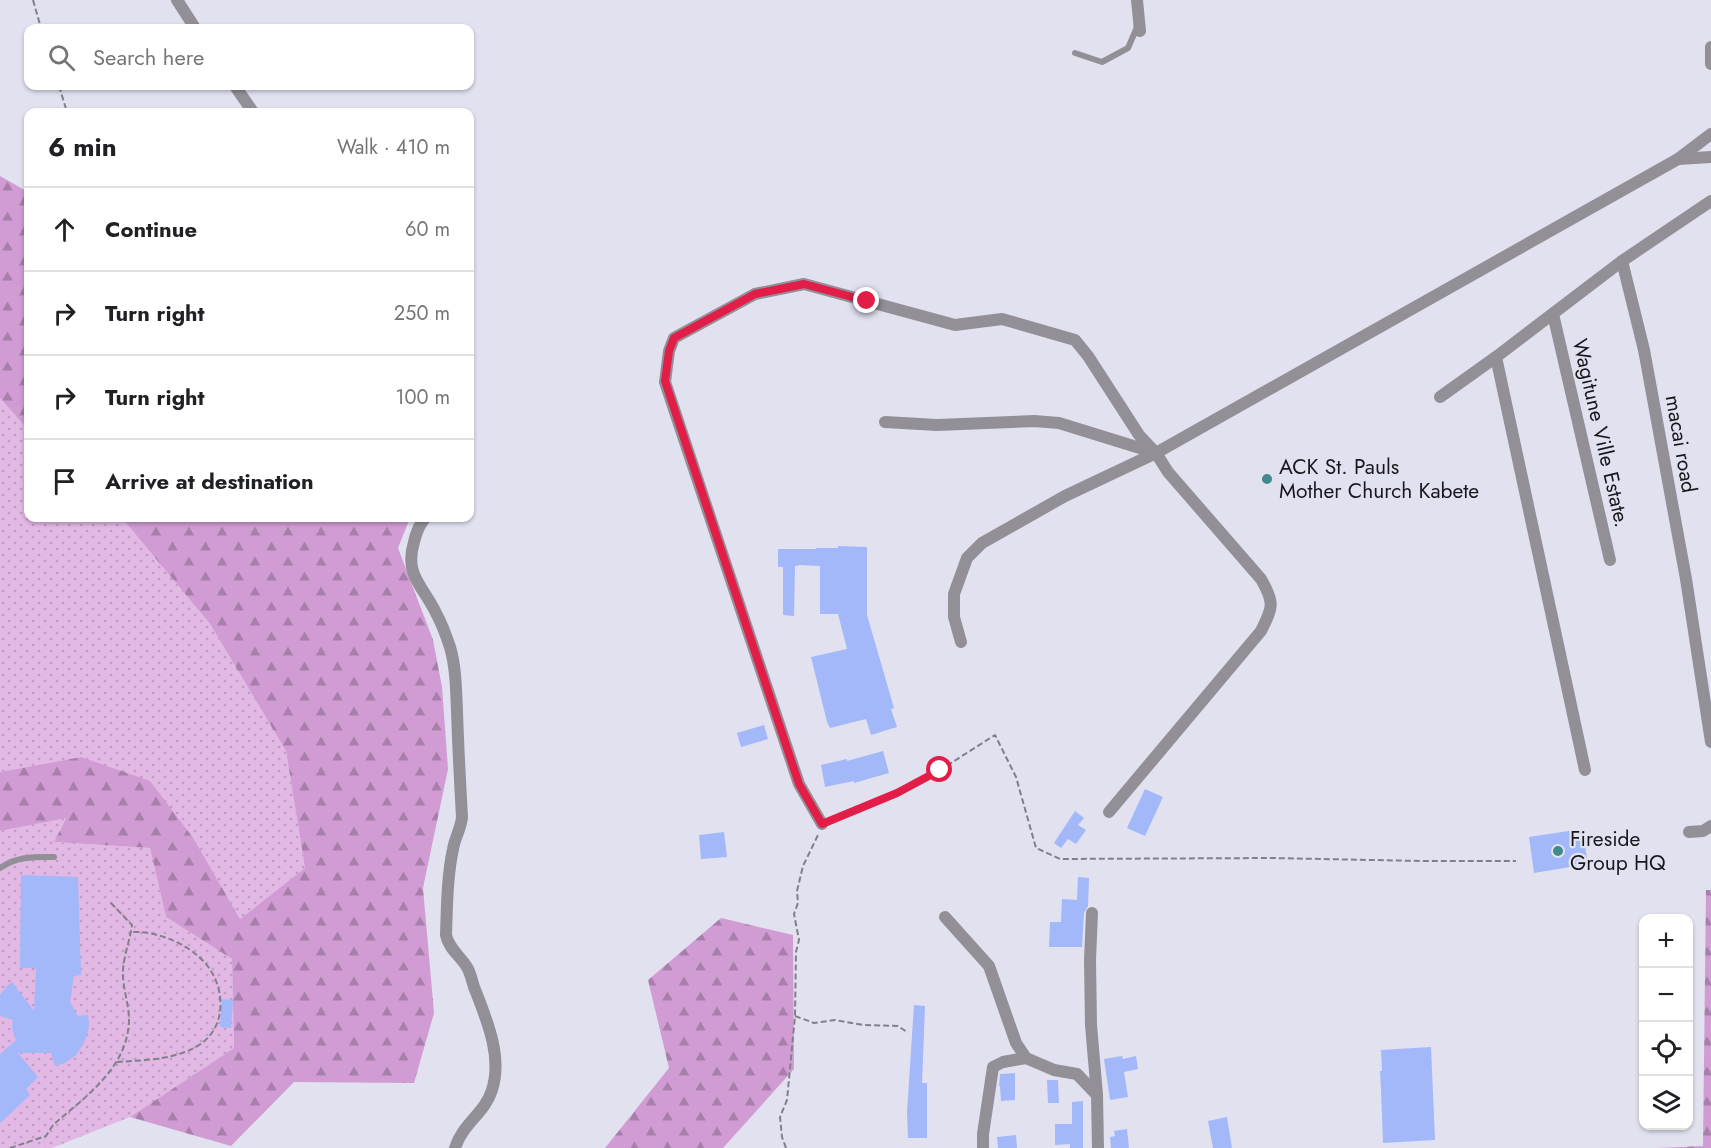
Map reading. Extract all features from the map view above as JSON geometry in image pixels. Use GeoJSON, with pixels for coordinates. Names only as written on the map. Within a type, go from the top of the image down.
{"type":"FeatureCollection","features":[{"type":"Feature","properties":{"kind":"street"},"geometry":{"type":"LineString","coordinates":[[177,0],[192,24]]}},
{"type":"Feature","properties":{"kind":"street"},"geometry":{"type":"LineString","coordinates":[[1137,0],[1139,27]]}},
{"type":"Feature","properties":{"kind":"street"},"geometry":{"type":"LineString","coordinates":[[1711,47],[1711,64]]}},
{"type":"Feature","properties":{"kind":"street"},"geometry":{"type":"LineString","coordinates":[[237,90],[250,108]]}},
{"type":"Feature","properties":{"kind":"street"},"geometry":{"type":"LineString","coordinates":[[961,642],[954,617],[954,594],[967,558],[982,543],[1065,496],[1156,453],[1678,159],[1711,134]]}},
{"type":"Feature","properties":{"kind":"street"},"geometry":{"type":"LineString","coordinates":[[1678,159],[1711,157]]}},
{"type":"Feature","properties":{"kind":"street"},"geometry":{"type":"LineString","coordinates":[[1440,397],[1622,261],[1711,201]]}},
{"type":"Feature","properties":{"kind":"street","name":"macai road"},"geometry":{"type":"LineString","coordinates":[[1622,261],[1644,350],[1686,579],[1711,742]]}},
{"type":"Feature","properties":{"kind":"street"},"geometry":{"type":"LineString","coordinates":[[822,824],[799,784],[665,381],[669,351],[674,338],[755,294],[804,284],[955,325],[1002,319],[1075,340],[1088,356],[1139,435],[1261,579],[1271,596],[1271,611],[1261,632],[1109,812]]}},
{"type":"Feature","properties":{"kind":"street","name":"Wagitune Ville Estate."},"geometry":{"type":"LineString","coordinates":[[1553,314],[1610,560]]}},
{"type":"Feature","properties":{"kind":"street"},"geometry":{"type":"LineString","coordinates":[[1496,357],[1585,770]]}},
{"type":"Feature","properties":{"kind":"street"},"geometry":{"type":"LineString","coordinates":[[885,422],[937,425],[1034,421],[1059,423],[1156,453]]}},
{"type":"Feature","properties":{"kind":"street"},"geometry":{"type":"LineString","coordinates":[[423,522],[411,550],[411,567],[414,577],[436,611],[443,627],[455,668],[462,817],[461,828],[453,847],[448,886],[447,943],[468,968],[482,1003],[488,1023],[495,1066],[494,1082],[485,1105],[459,1137],[455,1148]]}},
{"type":"Feature","properties":{"kind":"street"},"geometry":{"type":"LineString","coordinates":[[1689,832],[1703,831],[1711,826]]}},
{"type":"Feature","properties":{"kind":"street"},"geometry":{"type":"LineString","coordinates":[[1092,913],[1091,1025],[1097,1095],[1098,1148]]}},
{"type":"Feature","properties":{"kind":"street"},"geometry":{"type":"LineString","coordinates":[[945,918],[988,966],[1016,1043],[1026,1058]]}},
{"type":"Feature","properties":{"kind":"street"},"geometry":{"type":"LineString","coordinates":[[982,1148],[993,1067],[1002,1062],[1026,1058],[1054,1070],[1077,1074],[1097,1095]]}},
{"type":"Feature","properties":{"kind":"lane"},"geometry":{"type":"LineString","coordinates":[[1075,53],[1102,62],[1128,48],[1139,27]]}},
{"type":"Feature","properties":{"kind":"lane"},"geometry":{"type":"LineString","coordinates":[[0,868],[16,859],[54,857]]}},
{"type":"Feature","properties":{"kind":"path"},"geometry":{"type":"LineString","coordinates":[[33,0],[40,24]]}},
{"type":"Feature","properties":{"kind":"path"},"geometry":{"type":"LineString","coordinates":[[60,90],[66,108]]}},
{"type":"Feature","properties":{"kind":"path"},"geometry":{"type":"LineString","coordinates":[[786,1148],[780,1118],[787,1100],[795,1016],[796,952],[799,940],[794,914],[798,903],[797,891],[803,866],[822,824],[897,793],[940,770],[995,735],[1016,777],[1036,848],[1060,859],[1272,858],[1516,861]]}},
{"type":"Feature","properties":{"kind":"path"},"geometry":{"type":"LineString","coordinates":[[10,1148],[46,1136],[53,1125],[101,1081],[117,1062],[125,1044],[129,1018],[123,969],[132,925],[110,902]]}},
{"type":"Feature","properties":{"kind":"path"},"geometry":{"type":"LineString","coordinates":[[117,1062],[163,1057],[188,1051],[210,1035],[219,1018],[221,1005],[221,995],[217,985],[201,958],[174,941],[158,935],[143,931],[131,932]]}},
{"type":"Feature","properties":{"kind":"path"},"geometry":{"type":"LineString","coordinates":[[795,1016],[814,1023],[835,1020],[863,1025],[898,1026],[907,1032]]}},
{"type":"Feature","properties":{"kind":"shaded area"},"geometry":{"type":"Polygon","coordinates":[[[0,398],[24,425],[24,522],[125,522],[210,624],[286,751],[305,868],[240,919],[194,839],[81,757],[0,772],[0,398]]]}},
{"type":"Feature","properties":{"kind":"shaded area"},"geometry":{"type":"Polygon","coordinates":[[[66,817],[54,842],[150,848],[166,917],[232,959],[234,1048],[130,1117],[52,1148],[0,1148],[0,831],[66,817]]]}},
{"type":"Feature","properties":{"kind":"green space"},"geometry":{"type":"Polygon","coordinates":[[[0,176],[24,190],[24,425],[0,398],[0,176]]]}},
{"type":"Feature","properties":{"kind":"green space"},"geometry":{"type":"Polygon","coordinates":[[[125,522],[408,522],[398,548],[433,640],[442,687],[448,769],[423,888],[434,1013],[414,1083],[294,1082],[231,1146],[130,1117],[234,1048],[232,959],[166,917],[150,848],[54,842],[66,818],[0,831],[0,772],[81,757],[150,781],[194,839],[240,919],[305,868],[286,751],[210,624],[125,522]]]}},
{"type":"Feature","properties":{"kind":"green space"},"geometry":{"type":"Polygon","coordinates":[[[1706,890],[1711,890],[1711,1148],[1658,1148],[1703,1146],[1706,890]]]}},
{"type":"Feature","properties":{"kind":"green space"},"geometry":{"type":"Polygon","coordinates":[[[721,918],[793,935],[794,1069],[723,1148],[605,1148],[669,1068],[648,980],[721,918]]]}},
{"type":"Feature","properties":{"kind":"building"},"geometry":{"type":"Polygon","coordinates":[[[838,546],[867,547],[867,615],[894,708],[891,709],[897,727],[871,735],[866,719],[830,728],[827,722],[811,657],[847,649],[838,614],[820,614],[820,566],[795,566],[794,616],[783,615],[783,567],[778,567],[778,549],[838,548],[838,546]]]}},
{"type":"Feature","properties":{"kind":"building"},"geometry":{"type":"Polygon","coordinates":[[[764,725],[768,739],[741,747],[737,733],[764,725]]]}},
{"type":"Feature","properties":{"kind":"building"},"geometry":{"type":"Polygon","coordinates":[[[883,751],[889,773],[854,783],[854,781],[825,787],[821,765],[847,759],[847,761],[883,751]]]}},
{"type":"Feature","properties":{"kind":"building"},"geometry":{"type":"Polygon","coordinates":[[[1145,789],[1163,797],[1145,836],[1127,828],[1145,789]]]}},
{"type":"Feature","properties":{"kind":"building"},"geometry":{"type":"Polygon","coordinates":[[[1075,811],[1084,818],[1078,825],[1086,830],[1076,844],[1068,839],[1061,848],[1054,843],[1075,811]]]}},
{"type":"Feature","properties":{"kind":"building","name":"Fireside Group HQ"},"geometry":{"type":"Polygon","coordinates":[[[1582,829],[1588,864],[1534,873],[1529,837],[1582,829]]]}},
{"type":"Feature","properties":{"kind":"building"},"geometry":{"type":"Polygon","coordinates":[[[724,832],[727,857],[701,859],[699,835],[724,832]]]}},
{"type":"Feature","properties":{"kind":"building"},"geometry":{"type":"Polygon","coordinates":[[[21,875],[78,877],[81,975],[74,976],[70,1002],[78,1016],[88,1015],[89,1024],[83,1045],[76,1055],[65,1063],[55,1066],[51,1053],[18,1053],[38,1077],[26,1089],[30,1095],[0,1123],[0,1054],[16,1040],[12,1028],[13,1020],[0,1016],[0,995],[12,982],[34,1011],[36,968],[20,968],[21,875]]]}},
{"type":"Feature","properties":{"kind":"building"},"geometry":{"type":"Polygon","coordinates":[[[1078,877],[1089,878],[1088,906],[1084,913],[1082,947],[1049,947],[1050,922],[1061,922],[1062,899],[1077,900],[1078,877]]]}},
{"type":"Feature","properties":{"kind":"building"},"geometry":{"type":"Polygon","coordinates":[[[222,999],[233,1000],[231,1028],[220,1027],[222,999]]]}},
{"type":"Feature","properties":{"kind":"building"},"geometry":{"type":"Polygon","coordinates":[[[914,1005],[925,1006],[922,1083],[927,1083],[927,1138],[908,1138],[907,1112],[914,1005]]]}},
{"type":"Feature","properties":{"kind":"building"},"geometry":{"type":"Polygon","coordinates":[[[1431,1047],[1435,1140],[1383,1143],[1381,1050],[1431,1047]]]}},
{"type":"Feature","properties":{"kind":"building"},"geometry":{"type":"Polygon","coordinates":[[[1122,1056],[1123,1059],[1136,1056],[1138,1069],[1124,1072],[1128,1097],[1110,1100],[1104,1059],[1122,1056]]]}},
{"type":"Feature","properties":{"kind":"building"},"geometry":{"type":"Polygon","coordinates":[[[1015,1073],[1015,1100],[1001,1101],[1000,1074],[1015,1073]]]}},
{"type":"Feature","properties":{"kind":"building"},"geometry":{"type":"Polygon","coordinates":[[[1047,1080],[1058,1080],[1059,1103],[1048,1103],[1047,1080]]]}},
{"type":"Feature","properties":{"kind":"building"},"geometry":{"type":"Polygon","coordinates":[[[1083,1101],[1083,1148],[1070,1148],[1070,1144],[1055,1145],[1055,1124],[1072,1124],[1072,1102],[1083,1101]]]}},
{"type":"Feature","properties":{"kind":"building"},"geometry":{"type":"Polygon","coordinates":[[[1227,1117],[1232,1148],[1213,1148],[1208,1121],[1227,1117]]]}},
{"type":"Feature","properties":{"kind":"building"},"geometry":{"type":"Polygon","coordinates":[[[1127,1129],[1129,1148],[1111,1148],[1110,1137],[1115,1136],[1114,1131],[1127,1129]]]}},
{"type":"Feature","properties":{"kind":"building"},"geometry":{"type":"Polygon","coordinates":[[[1016,1135],[1017,1148],[998,1148],[997,1137],[1016,1135]]]}},
{"type":"Feature","properties":{"kind":"place","name":"ACK St. Pauls Mother Church Kabete"},"geometry":{"type":"Point","coordinates":[1267,479]}},
{"type":"Feature","properties":{"kind":"place","name":"Fireside Group HQ"},"geometry":{"type":"Point","coordinates":[1558,851]}},
{"type":"Feature","properties":{"kind":"route"},"geometry":{"type":"LineString","coordinates":[[867,301],[804,284],[755,294],[674,338],[669,351],[665,381],[799,784],[822,824],[897,793],[940,770]]}}]}
